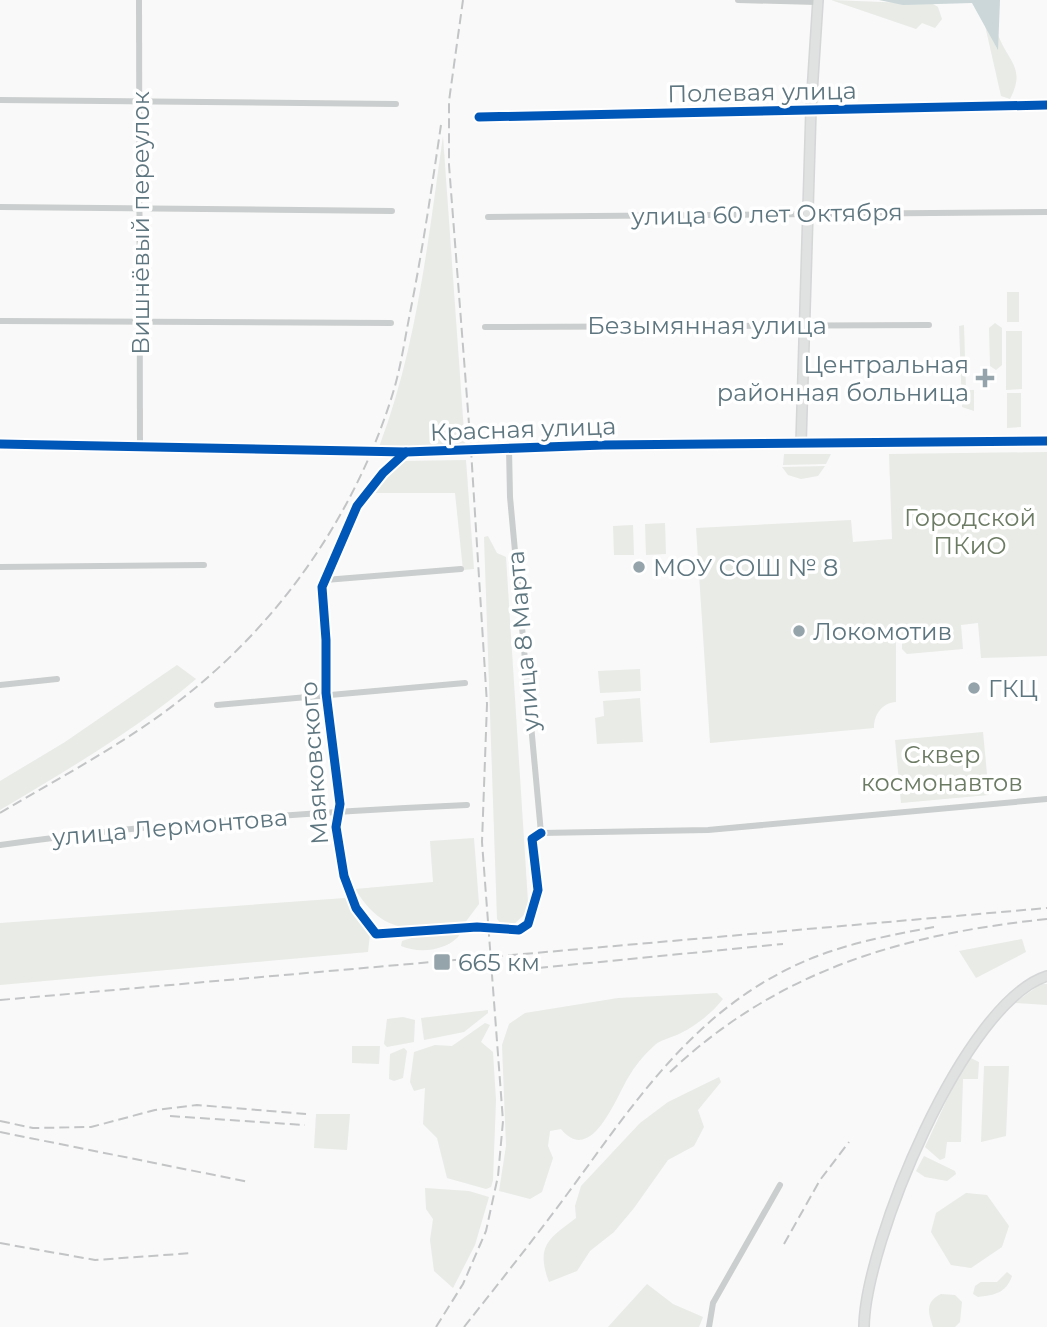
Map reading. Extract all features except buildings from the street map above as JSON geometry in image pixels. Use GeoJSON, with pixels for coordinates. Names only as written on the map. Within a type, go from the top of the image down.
{"type":"FeatureCollection","features":[{"type":"Feature","properties":{"kind":"street","name":"Вишнёвый переулок"},"geometry":{"type":"LineString","coordinates":[[139,0],[139,446]]}},
{"type":"Feature","properties":{"kind":"street"},"geometry":{"type":"LineString","coordinates":[[738,0],[818,1],[811,110],[801,443]]}},
{"type":"Feature","properties":{"kind":"street"},"geometry":{"type":"LineString","coordinates":[[0,100],[396,104]]}},
{"type":"Feature","properties":{"kind":"street","name":"Полевая улица"},"geometry":{"type":"LineString","coordinates":[[479,117],[1047,105]]}},
{"type":"Feature","properties":{"kind":"street"},"geometry":{"type":"LineString","coordinates":[[0,208],[392,211]]}},
{"type":"Feature","properties":{"kind":"street","name":"улица 60 лет Октября"},"geometry":{"type":"LineString","coordinates":[[488,217],[1047,212]]}},
{"type":"Feature","properties":{"kind":"street"},"geometry":{"type":"LineString","coordinates":[[0,321],[391,323]]}},
{"type":"Feature","properties":{"kind":"street","name":"Безымянная улица"},"geometry":{"type":"LineString","coordinates":[[485,327],[929,325]]}},
{"type":"Feature","properties":{"kind":"street","name":"Красная улица"},"geometry":{"type":"LineString","coordinates":[[0,444],[407,452],[509,448],[1047,441]]}},
{"type":"Feature","properties":{"kind":"street","name":"улица 8 Марта"},"geometry":{"type":"LineString","coordinates":[[509,448],[510,497],[541,833],[532,839],[538,890],[528,924]]}},
{"type":"Feature","properties":{"kind":"street","name":"Маяковского"},"geometry":{"type":"LineString","coordinates":[[407,452],[383,473],[357,506],[322,587],[326,693],[339,811],[336,827],[344,876],[356,908],[376,933],[477,927],[519,930],[528,924]]}},
{"type":"Feature","properties":{"kind":"street"},"geometry":{"type":"LineString","coordinates":[[0,566],[204,565]]}},
{"type":"Feature","properties":{"kind":"street"},"geometry":{"type":"LineString","coordinates":[[324,580],[461,569]]}},
{"type":"Feature","properties":{"kind":"street"},"geometry":{"type":"LineString","coordinates":[[0,685],[57,680]]}},
{"type":"Feature","properties":{"kind":"street"},"geometry":{"type":"LineString","coordinates":[[217,705],[326,693],[465,683]]}},
{"type":"Feature","properties":{"kind":"street"},"geometry":{"type":"LineString","coordinates":[[541,833],[708,830],[1047,799]]}},
{"type":"Feature","properties":{"kind":"street","name":"улица Лермонтова"},"geometry":{"type":"LineString","coordinates":[[0,845],[66,836],[339,811],[467,805]]}},
{"type":"Feature","properties":{"kind":"street"},"geometry":{"type":"LineString","coordinates":[[864,1327],[865,1302],[891,1210],[964,1055],[976,1036],[1014,994],[1024,986],[1047,976]]}},
{"type":"Feature","properties":{"kind":"street"},"geometry":{"type":"LineString","coordinates":[[709,1327],[713,1303],[779,1185]]}},
{"type":"Feature","properties":{"kind":"green space"},"geometry":{"type":"Polygon","coordinates":[[[831,0],[933,4],[938,7],[942,19],[935,28],[922,23],[916,29],[831,0]]]}},
{"type":"Feature","properties":{"kind":"green space"},"geometry":{"type":"Polygon","coordinates":[[[984,21],[997,48],[998,35],[1014,66],[1016,80],[1010,99],[1001,96],[984,21]]]}},
{"type":"Feature","properties":{"kind":"green space"},"geometry":{"type":"Polygon","coordinates":[[[443,136],[465,446],[379,447],[403,371],[412,332],[443,136]]]}},
{"type":"Feature","properties":{"kind":"green space"},"geometry":{"type":"Polygon","coordinates":[[[1007,292],[1019,292],[1019,322],[1007,322],[1007,292]]]}},
{"type":"Feature","properties":{"kind":"green space"},"geometry":{"type":"Polygon","coordinates":[[[995,323],[1002,328],[1002,365],[996,370],[990,366],[989,328],[995,323]]]}},
{"type":"Feature","properties":{"kind":"green space"},"geometry":{"type":"Polygon","coordinates":[[[964,325],[966,390],[974,390],[974,411],[962,407],[959,326],[964,325]]]}},
{"type":"Feature","properties":{"kind":"green space"},"geometry":{"type":"Polygon","coordinates":[[[1006,331],[1022,331],[1022,389],[1006,390],[1006,331]]]}},
{"type":"Feature","properties":{"kind":"green space"},"geometry":{"type":"Polygon","coordinates":[[[1007,393],[1021,393],[1021,427],[1007,428],[1007,393]]]}},
{"type":"Feature","properties":{"kind":"green space","name":"Городской ПКиО"},"geometry":{"type":"Polygon","coordinates":[[[1047,452],[1047,656],[981,658],[978,623],[961,625],[963,649],[907,654],[902,649],[902,639],[896,639],[896,702],[880,710],[875,718],[874,728],[710,743],[696,528],[851,520],[853,542],[892,539],[889,454],[1047,452]]]}},
{"type":"Feature","properties":{"kind":"green space"},"geometry":{"type":"Polygon","coordinates":[[[784,454],[831,454],[826,464],[783,465],[784,454]]]}},
{"type":"Feature","properties":{"kind":"green space"},"geometry":{"type":"Polygon","coordinates":[[[466,460],[474,569],[463,570],[455,493],[372,493],[402,461],[466,460]]]}},
{"type":"Feature","properties":{"kind":"green space"},"geometry":{"type":"Polygon","coordinates":[[[825,466],[818,476],[801,479],[788,475],[782,467],[825,466]]]}},
{"type":"Feature","properties":{"kind":"green space"},"geometry":{"type":"Polygon","coordinates":[[[665,523],[666,554],[646,555],[645,524],[665,523]]]}},
{"type":"Feature","properties":{"kind":"green space"},"geometry":{"type":"Polygon","coordinates":[[[633,525],[634,555],[614,555],[613,526],[633,525]]]}},
{"type":"Feature","properties":{"kind":"green space"},"geometry":{"type":"Polygon","coordinates":[[[488,536],[497,553],[506,557],[528,902],[524,915],[513,925],[502,925],[497,919],[484,537],[488,536]]]}},
{"type":"Feature","properties":{"kind":"green space"},"geometry":{"type":"Polygon","coordinates":[[[177,665],[196,679],[125,732],[0,810],[0,781],[65,742],[177,665]]]}},
{"type":"Feature","properties":{"kind":"green space"},"geometry":{"type":"Polygon","coordinates":[[[640,669],[641,691],[600,693],[598,671],[640,669]]]}},
{"type":"Feature","properties":{"kind":"green space"},"geometry":{"type":"Polygon","coordinates":[[[640,698],[643,742],[597,744],[595,718],[604,716],[603,701],[640,698]]]}},
{"type":"Feature","properties":{"kind":"green space","name":"Сквер космонавтов"},"geometry":{"type":"Polygon","coordinates":[[[983,732],[989,795],[901,803],[895,740],[983,732]]]}},
{"type":"Feature","properties":{"kind":"green space"},"geometry":{"type":"Polygon","coordinates":[[[474,838],[479,904],[464,924],[429,928],[401,927],[377,916],[355,889],[433,882],[430,841],[474,838]]]}},
{"type":"Feature","properties":{"kind":"green space"},"geometry":{"type":"Polygon","coordinates":[[[345,898],[370,934],[368,952],[0,985],[0,923],[345,898]]]}},
{"type":"Feature","properties":{"kind":"green space"},"geometry":{"type":"Polygon","coordinates":[[[461,933],[449,944],[433,949],[416,950],[401,946],[402,941],[424,934],[461,933]]]}},
{"type":"Feature","properties":{"kind":"green space"},"geometry":{"type":"Polygon","coordinates":[[[1022,939],[1026,952],[976,978],[959,951],[1022,939]]]}},
{"type":"Feature","properties":{"kind":"green space"},"geometry":{"type":"Polygon","coordinates":[[[1041,984],[1047,984],[1047,1005],[1014,1003],[1041,984]]]}},
{"type":"Feature","properties":{"kind":"green space"},"geometry":{"type":"Polygon","coordinates":[[[717,993],[723,999],[709,1014],[687,1030],[656,1044],[642,1058],[612,1109],[594,1133],[584,1139],[573,1139],[561,1129],[550,1131],[548,1146],[553,1158],[542,1192],[530,1199],[499,1191],[506,1146],[502,1045],[509,1024],[525,1013],[618,998],[717,993]]]}},
{"type":"Feature","properties":{"kind":"green space"},"geometry":{"type":"Polygon","coordinates":[[[488,1010],[488,1013],[464,1032],[424,1040],[421,1018],[488,1010]]]}},
{"type":"Feature","properties":{"kind":"green space"},"geometry":{"type":"Polygon","coordinates":[[[403,1017],[415,1020],[414,1042],[387,1047],[384,1044],[387,1019],[403,1017]]]}},
{"type":"Feature","properties":{"kind":"green space"},"geometry":{"type":"Polygon","coordinates":[[[485,1023],[490,1025],[481,1042],[493,1052],[496,1100],[493,1180],[491,1187],[486,1189],[447,1178],[437,1138],[423,1124],[425,1088],[414,1091],[410,1082],[414,1052],[435,1045],[452,1046],[485,1023]]]}},
{"type":"Feature","properties":{"kind":"green space"},"geometry":{"type":"Polygon","coordinates":[[[352,1046],[380,1046],[379,1064],[352,1063],[352,1046]]]}},
{"type":"Feature","properties":{"kind":"green space"},"geometry":{"type":"Polygon","coordinates":[[[404,1048],[407,1051],[403,1078],[394,1081],[389,1079],[390,1054],[404,1048]]]}},
{"type":"Feature","properties":{"kind":"green space"},"geometry":{"type":"Polygon","coordinates":[[[967,1056],[979,1062],[978,1079],[963,1079],[961,1142],[947,1142],[945,1158],[940,1160],[925,1147],[967,1056]]]}},
{"type":"Feature","properties":{"kind":"green space"},"geometry":{"type":"Polygon","coordinates":[[[984,1066],[1009,1066],[1006,1136],[981,1142],[984,1066]]]}},
{"type":"Feature","properties":{"kind":"green space"},"geometry":{"type":"Polygon","coordinates":[[[719,1077],[721,1082],[698,1110],[704,1127],[694,1146],[668,1160],[634,1208],[614,1232],[590,1251],[577,1271],[549,1282],[545,1269],[545,1251],[552,1237],[576,1218],[575,1206],[581,1186],[640,1123],[668,1102],[719,1077]]]}},
{"type":"Feature","properties":{"kind":"green space"},"geometry":{"type":"Polygon","coordinates":[[[316,1114],[350,1114],[347,1150],[314,1148],[316,1114]]]}},
{"type":"Feature","properties":{"kind":"green space"},"geometry":{"type":"Polygon","coordinates":[[[924,1156],[955,1171],[956,1174],[947,1181],[925,1177],[916,1171],[924,1156]]]}},
{"type":"Feature","properties":{"kind":"green space"},"geometry":{"type":"Polygon","coordinates":[[[425,1188],[469,1191],[489,1197],[475,1245],[453,1288],[434,1271],[430,1240],[433,1219],[426,1209],[425,1188]]]}},
{"type":"Feature","properties":{"kind":"green space"},"geometry":{"type":"Polygon","coordinates":[[[966,1193],[987,1195],[1009,1226],[1002,1247],[971,1268],[951,1265],[931,1232],[936,1213],[966,1193]]]}},
{"type":"Feature","properties":{"kind":"green space"},"geometry":{"type":"Polygon","coordinates":[[[1007,1272],[1012,1276],[1003,1290],[978,1297],[973,1294],[975,1286],[981,1282],[997,1282],[1007,1272]]]}},
{"type":"Feature","properties":{"kind":"green space"},"geometry":{"type":"Polygon","coordinates":[[[647,1284],[673,1304],[703,1317],[699,1327],[608,1327],[647,1284]]]}},
{"type":"Feature","properties":{"kind":"green space"},"geometry":{"type":"Polygon","coordinates":[[[941,1294],[955,1295],[962,1302],[960,1322],[955,1327],[933,1327],[929,1308],[932,1300],[941,1294]]]}},
{"type":"Feature","properties":{"kind":"shaded area"},"geometry":{"type":"Polygon","coordinates":[[[879,0],[1000,0],[998,50],[972,3],[903,5],[879,0]]]}},
{"type":"Feature","properties":{"kind":"railway"},"geometry":{"type":"LineString","coordinates":[[436,1327],[463,1284],[486,1231],[498,1176],[503,1121],[482,842],[487,704],[449,165],[449,101],[463,0]]}},
{"type":"Feature","properties":{"kind":"railway"},"geometry":{"type":"LineString","coordinates":[[0,813],[118,744],[184,697],[219,667],[283,599],[336,523],[358,482],[392,396],[415,285],[441,125]]}},
{"type":"Feature","properties":{"kind":"railway"},"geometry":{"type":"LineString","coordinates":[[0,1000],[1047,908]]}},
{"type":"Feature","properties":{"kind":"railway"},"geometry":{"type":"LineString","coordinates":[[670,1072],[711,1037],[754,1007],[845,963],[893,947],[943,935],[1047,919]]}},
{"type":"Feature","properties":{"kind":"railway"},"geometry":{"type":"LineString","coordinates":[[464,1327],[666,1065],[723,1011],[756,987],[809,959],[862,942],[934,927]]}},
{"type":"Feature","properties":{"kind":"railway"},"geometry":{"type":"LineString","coordinates":[[538,968],[783,944]]}},
{"type":"Feature","properties":{"kind":"railway"},"geometry":{"type":"LineString","coordinates":[[0,1121],[33,1128],[91,1127],[155,1110],[197,1105],[306,1114]]}},
{"type":"Feature","properties":{"kind":"railway"},"geometry":{"type":"LineString","coordinates":[[170,1116],[305,1125]]}},
{"type":"Feature","properties":{"kind":"railway"},"geometry":{"type":"LineString","coordinates":[[0,1132],[249,1182]]}},
{"type":"Feature","properties":{"kind":"railway"},"geometry":{"type":"LineString","coordinates":[[784,1244],[820,1180],[849,1142]]}},
{"type":"Feature","properties":{"kind":"railway"},"geometry":{"type":"LineString","coordinates":[[0,1243],[95,1260],[193,1253]]}},
{"type":"Feature","properties":{"kind":"cycle path"},"geometry":{"type":"LineString","coordinates":[[479,117],[1047,105]]}},
{"type":"Feature","properties":{"kind":"cycle path"},"geometry":{"type":"LineString","coordinates":[[0,444],[406,452],[603,445],[1047,441]]}},
{"type":"Feature","properties":{"kind":"cycle path"},"geometry":{"type":"LineString","coordinates":[[406,452],[383,473],[357,506],[322,587],[326,693],[340,804],[336,827],[344,876],[356,908],[376,934],[477,927],[519,930],[528,924],[538,890],[532,839],[541,833]]}},
{"type":"Feature","properties":{"kind":"place","name":"Центральная районная больница"},"geometry":{"type":"Point","coordinates":[985,378]}},
{"type":"Feature","properties":{"kind":"place","name":"МОУ СОШ № 8"},"geometry":{"type":"Point","coordinates":[639,567]}},
{"type":"Feature","properties":{"kind":"place","name":"Локомотив"},"geometry":{"type":"Point","coordinates":[799,631]}},
{"type":"Feature","properties":{"kind":"place","name":"ГКЦ"},"geometry":{"type":"Point","coordinates":[974,688]}},
{"type":"Feature","properties":{"kind":"place","name":"665 км"},"geometry":{"type":"Point","coordinates":[442,962]}}]}
